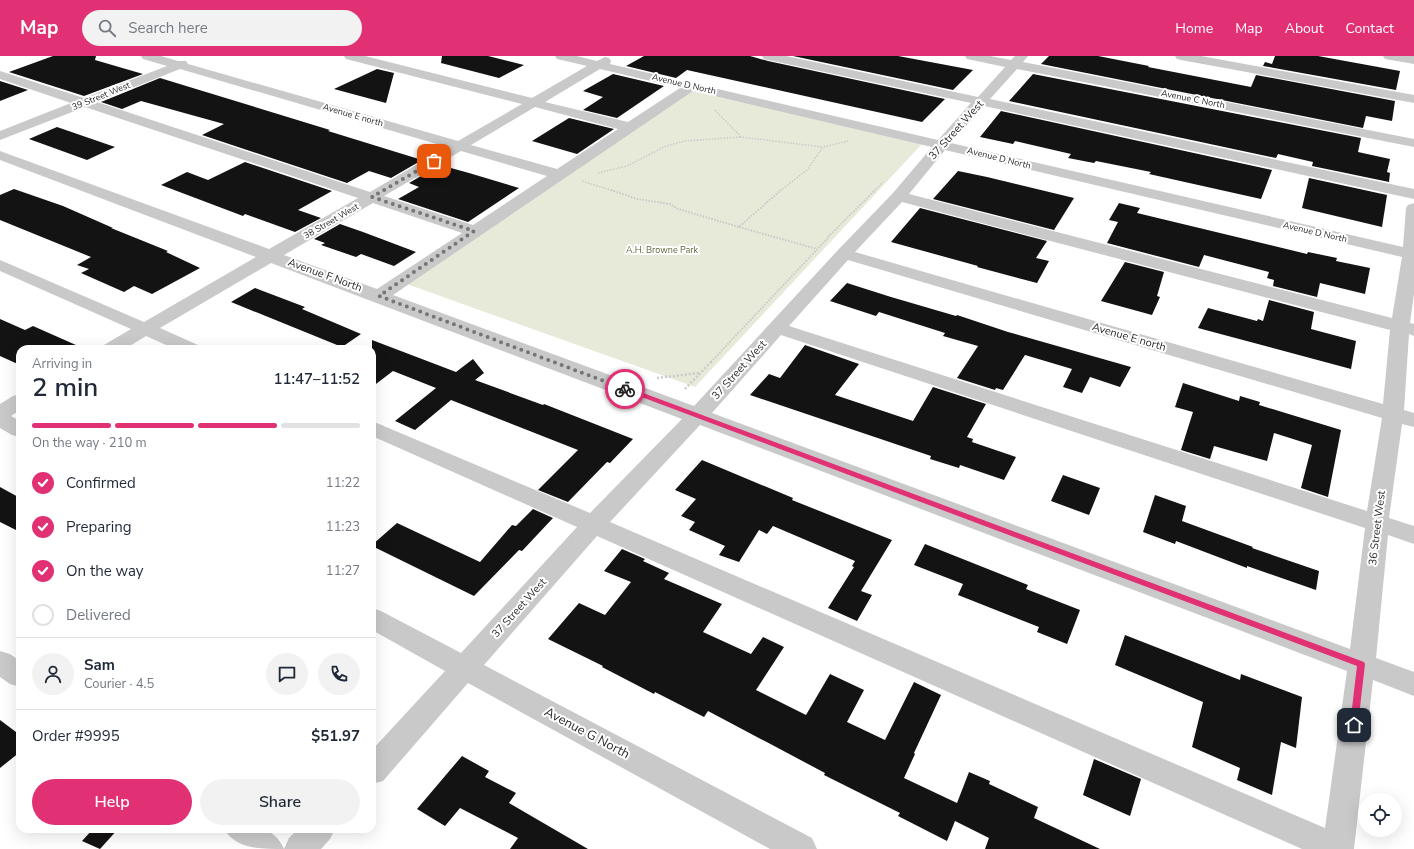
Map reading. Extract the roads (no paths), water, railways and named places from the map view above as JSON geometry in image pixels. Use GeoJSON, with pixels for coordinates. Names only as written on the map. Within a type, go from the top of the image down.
{"type":"FeatureCollection","features":[{"type":"Feature","properties":{"kind":"street","name":"Avenue E north"},"geometry":{"type":"LineString","coordinates":[[147,56],[560,175]]}},
{"type":"Feature","properties":{"kind":"street"},"geometry":{"type":"LineString","coordinates":[[350,56],[629,127]]}},
{"type":"Feature","properties":{"kind":"street","name":"Avenue D North"},"geometry":{"type":"LineString","coordinates":[[561,56],[686,89],[942,144],[1413,255]]}},
{"type":"Feature","properties":{"kind":"street","name":"38 Street West"},"geometry":{"type":"LineString","coordinates":[[118,345],[613,56]]}},
{"type":"Feature","properties":{"kind":"street"},"geometry":{"type":"LineString","coordinates":[[768,56],[1414,194]]}},
{"type":"Feature","properties":{"kind":"street","name":"Avenue C North"},"geometry":{"type":"LineString","coordinates":[[972,56],[1018,60],[1414,143]]}},
{"type":"Feature","properties":{"kind":"street"},"geometry":{"type":"LineString","coordinates":[[1181,56],[1414,99]]}},
{"type":"Feature","properties":{"kind":"street"},"geometry":{"type":"LineString","coordinates":[[1389,56],[1414,60]]}},
{"type":"Feature","properties":{"kind":"street","name":"39 Street West"},"geometry":{"type":"LineString","coordinates":[[0,136],[197,58]]}},
{"type":"Feature","properties":{"kind":"street","name":"37 Street West"},"geometry":{"type":"LineString","coordinates":[[376,767],[594,524],[687,412],[777,328],[899,196],[942,144],[1018,60]]}},
{"type":"Feature","properties":{"kind":"street"},"geometry":{"type":"LineString","coordinates":[[0,75],[474,231]]}},
{"type":"Feature","properties":{"kind":"street"},"geometry":{"type":"LineString","coordinates":[[379,296],[686,89]]}},
{"type":"Feature","properties":{"kind":"street","name":"Avenue F North"},"geometry":{"type":"LineString","coordinates":[[0,155],[272,255],[1414,684]]}},
{"type":"Feature","properties":{"kind":"street"},"geometry":{"type":"LineString","coordinates":[[899,196],[1407,328]]}},
{"type":"Feature","properties":{"kind":"street","name":"36 Street West"},"geometry":{"type":"LineString","coordinates":[[1337,849],[1361,664],[1377,523],[1403,417],[1407,328],[1413,255],[1414,208]]}},
{"type":"Feature","properties":{"kind":"street","name":"Avenue E north"},"geometry":{"type":"LineString","coordinates":[[844,254],[1403,417]]}},
{"type":"Feature","properties":{"kind":"street"},"geometry":{"type":"LineString","coordinates":[[0,265],[182,345]]}},
{"type":"Feature","properties":{"kind":"street"},"geometry":{"type":"LineString","coordinates":[[777,328],[1414,534]]}},
{"type":"Feature","properties":{"kind":"street"},"geometry":{"type":"LineString","coordinates":[[0,413],[16,403]]}},
{"type":"Feature","properties":{"kind":"street"},"geometry":{"type":"LineString","coordinates":[[0,419],[16,428]]}},
{"type":"Feature","properties":{"kind":"street"},"geometry":{"type":"LineString","coordinates":[[376,430],[1337,849]]}},
{"type":"Feature","properties":{"kind":"street","name":"Avenue G North"},"geometry":{"type":"LineString","coordinates":[[376,620],[802,849]]}},
{"type":"Feature","properties":{"kind":"street"},"geometry":{"type":"LineString","coordinates":[[0,662],[16,673]]}},
{"type":"Feature","properties":{"kind":"street"},"geometry":{"type":"LineString","coordinates":[[246,833],[268,849]]}},
{"type":"Feature","properties":{"kind":"street"},"geometry":{"type":"LineString","coordinates":[[300,849],[315,833]]}},
{"type":"Feature","properties":{"kind":"park label","name":"A.H. Browne Park"},"geometry":{"type":"Point","coordinates":[662,250]}}]}
